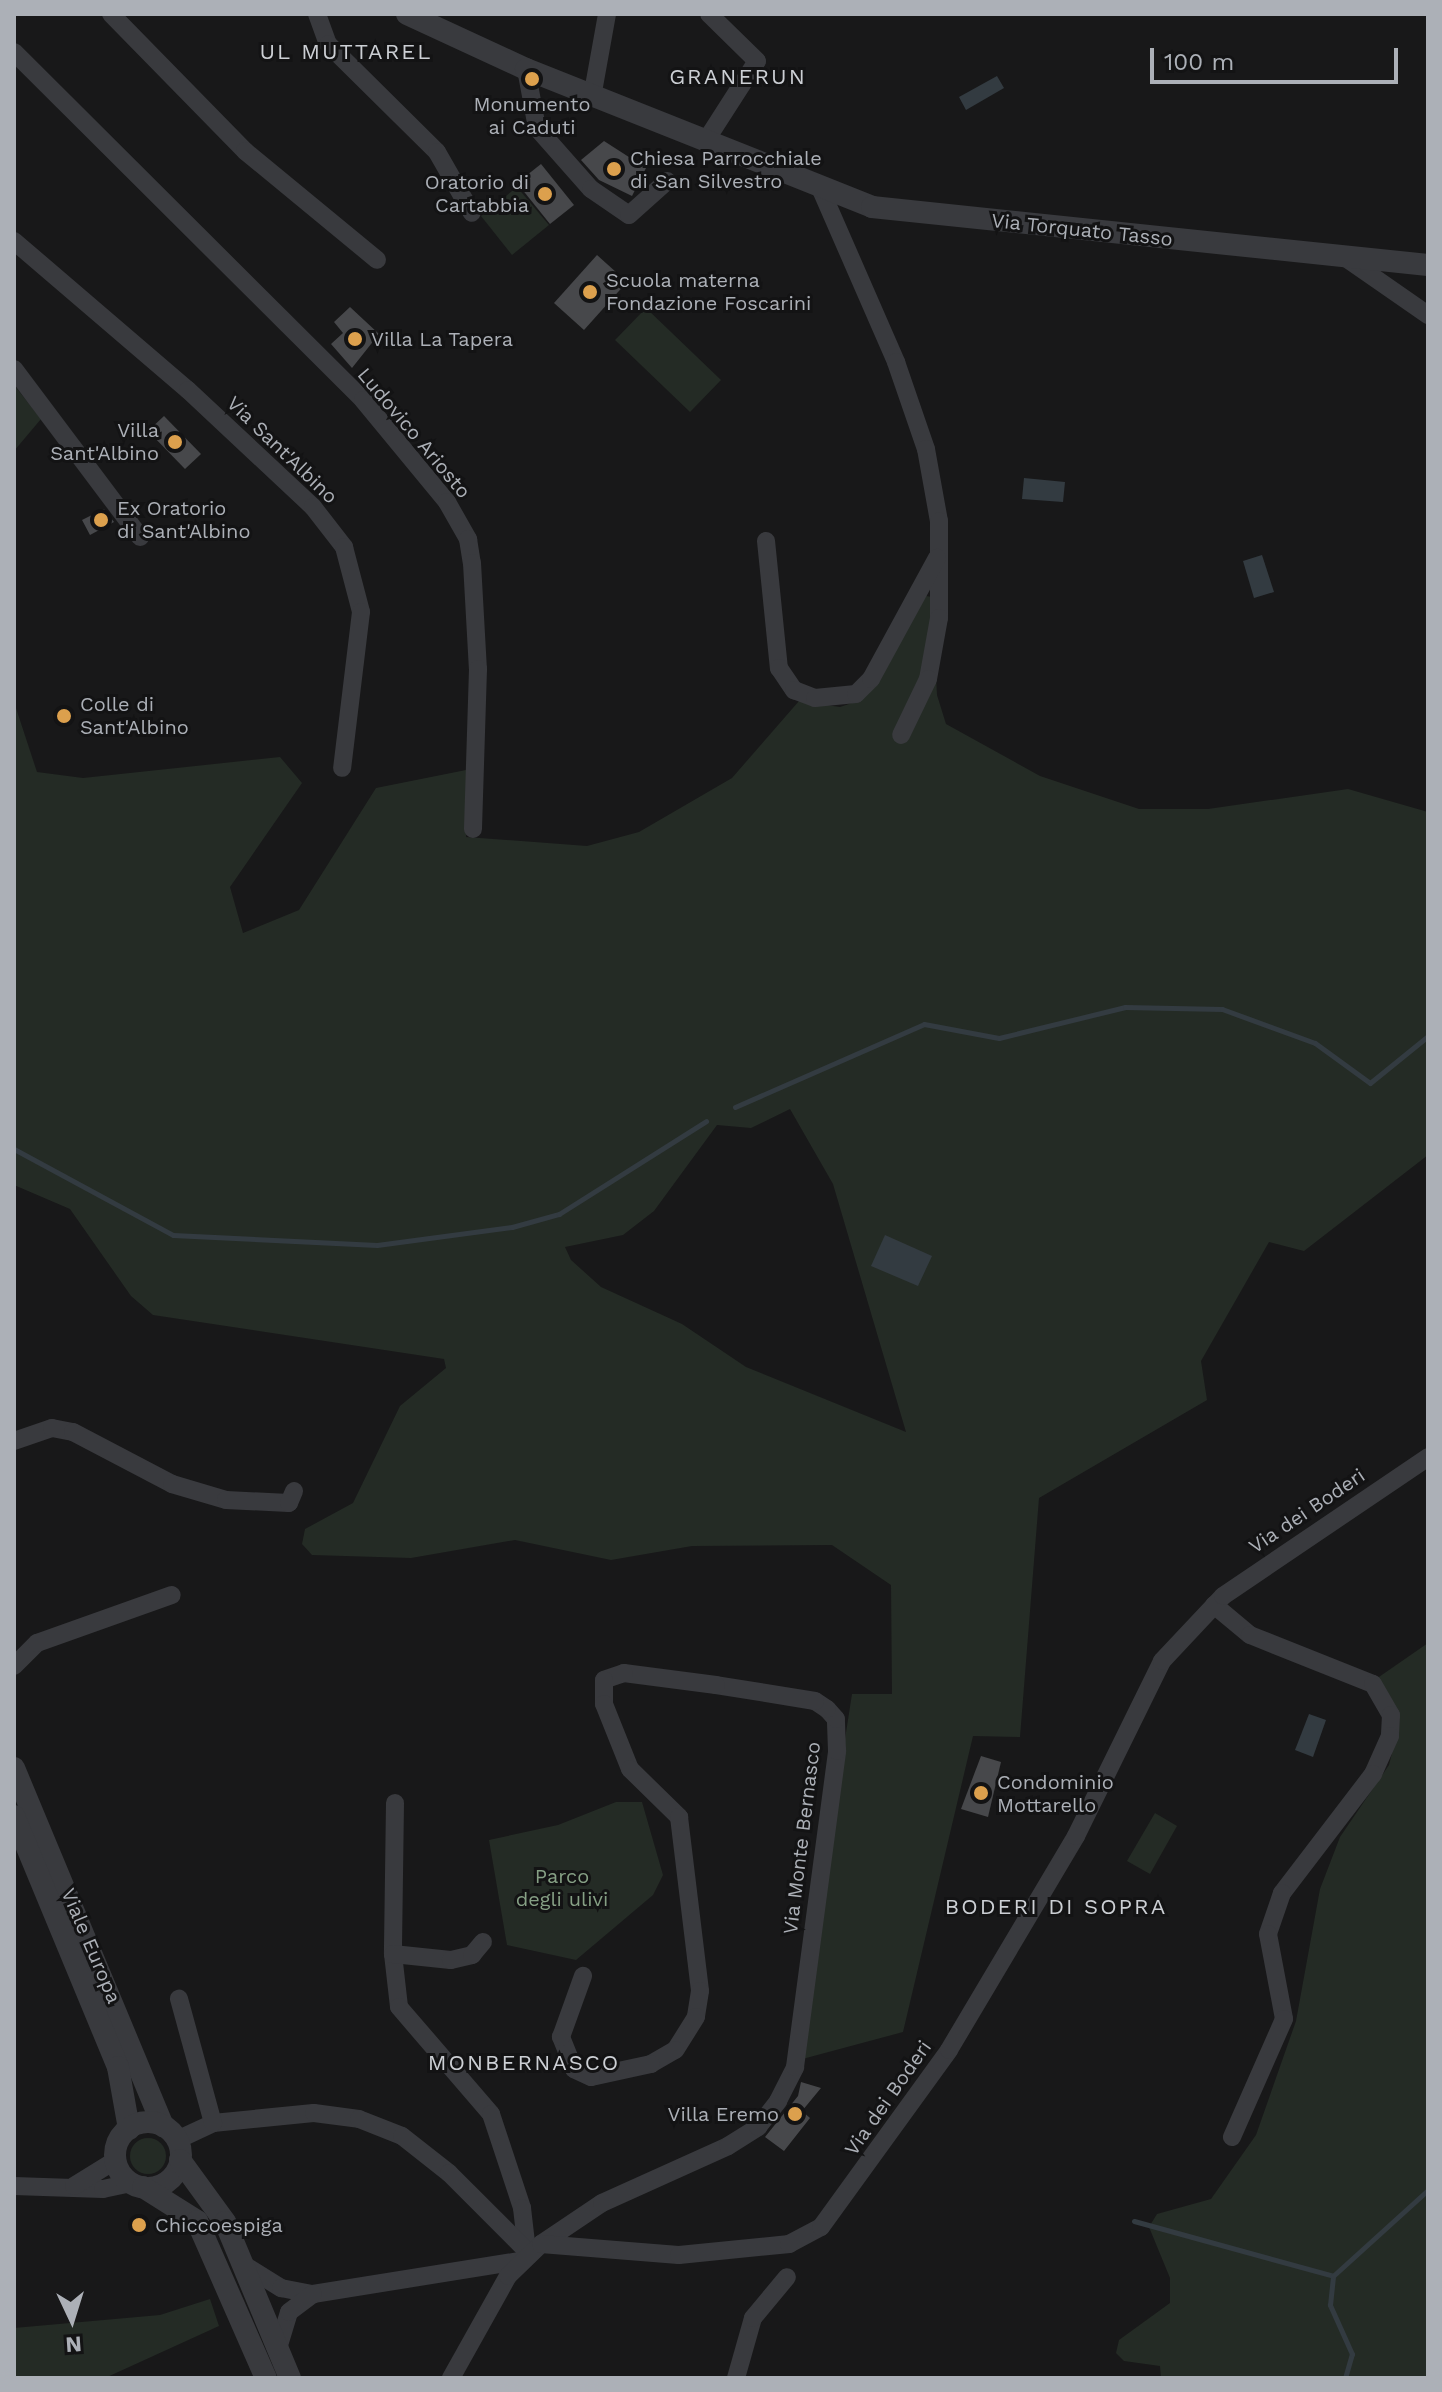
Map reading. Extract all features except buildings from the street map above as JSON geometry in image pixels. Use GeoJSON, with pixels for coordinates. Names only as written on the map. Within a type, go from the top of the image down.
{"type":"FeatureCollection","features":[{"type":"Feature","properties":{"kind":"street"},"geometry":{"type":"LineString","coordinates":[[111,14],[245,151],[377,260]]}},
{"type":"Feature","properties":{"kind":"street"},"geometry":{"type":"LineString","coordinates":[[317,14],[328,44],[437,152],[472,213]]}},
{"type":"Feature","properties":{"kind":"street","name":"Via Torquato Tasso"},"geometry":{"type":"LineString","coordinates":[[407,14],[526,69],[593,92],[821,190],[872,207],[1428,265]]}},
{"type":"Feature","properties":{"kind":"street"},"geometry":{"type":"LineString","coordinates":[[593,92],[607,14]]}},
{"type":"Feature","properties":{"kind":"street"},"geometry":{"type":"LineString","coordinates":[[705,142],[757,61],[709,14]]}},
{"type":"Feature","properties":{"kind":"street","name":"Ludovico Ariosto"},"geometry":{"type":"LineString","coordinates":[[14,52],[363,400],[447,502],[468,539],[472,563],[478,669],[473,829]]}},
{"type":"Feature","properties":{"kind":"street"},"geometry":{"type":"LineString","coordinates":[[526,69],[537,128],[591,189],[629,215],[667,181]]}},
{"type":"Feature","properties":{"kind":"street"},"geometry":{"type":"LineString","coordinates":[[821,190],[896,362],[926,449],[939,555],[939,618],[928,679],[901,735]]}},
{"type":"Feature","properties":{"kind":"street","name":"Via Sant'Albino"},"geometry":{"type":"LineString","coordinates":[[14,241],[188,390],[313,507],[344,547],[361,612],[342,768]]}},
{"type":"Feature","properties":{"kind":"street","name":"Via Torquato Tasso"},"geometry":{"type":"LineString","coordinates":[[1346,258],[1428,315]]}},
{"type":"Feature","properties":{"kind":"street"},"geometry":{"type":"LineString","coordinates":[[14,369],[140,537]]}},
{"type":"Feature","properties":{"kind":"street"},"geometry":{"type":"LineString","coordinates":[[766,541],[779,668],[794,690],[815,698],[856,694],[871,679],[939,555]]}},
{"type":"Feature","properties":{"kind":"street"},"geometry":{"type":"LineString","coordinates":[[14,1441],[52,1428],[73,1432],[172,1484],[226,1500],[289,1503],[294,1491]]}},
{"type":"Feature","properties":{"kind":"street","name":"Via dei Boderi"},"geometry":{"type":"LineString","coordinates":[[529,2252],[679,2255],[789,2244],[821,2227],[936,2072],[1076,1836],[1151,1680],[1214,1605],[1428,1457]]}},
{"type":"Feature","properties":{"kind":"street"},"geometry":{"type":"LineString","coordinates":[[14,1666],[37,1643],[172,1595]]}},
{"type":"Feature","properties":{"kind":"street"},"geometry":{"type":"LineString","coordinates":[[1214,1605],[1250,1635],[1373,1684],[1391,1715],[1390,1736],[1373,1774],[1282,1893],[1268,1934],[1284,2019],[1232,2137]]}},
{"type":"Feature","properties":{"kind":"street","name":"Via Monte Bernasco"},"geometry":{"type":"LineString","coordinates":[[244,2265],[281,2288],[313,2294],[529,2252],[602,2203],[728,2146],[758,2127],[778,2101],[795,2067],[837,1751],[836,1719],[827,1709],[815,1701],[624,1673],[604,1680],[604,1704],[630,1769],[679,1817],[700,1991],[696,2017],[675,2050],[651,2064],[591,2077],[574,2069],[561,2037],[583,1976]]}},
{"type":"Feature","properties":{"kind":"street","name":"Viale Europa"},"geometry":{"type":"LineString","coordinates":[[14,1768],[174,2142],[225,2222],[279,2345],[290,2378]]}},
{"type":"Feature","properties":{"kind":"street"},"geometry":{"type":"LineString","coordinates":[[395,1803],[393,1954],[399,2007],[491,2114],[522,2208],[529,2252],[451,2378]]}},
{"type":"Feature","properties":{"kind":"street","name":"Viale Europa"},"geometry":{"type":"LineString","coordinates":[[14,1816],[124,2085],[129,2129],[118,2142],[116,2160]]}},
{"type":"Feature","properties":{"kind":"street"},"geometry":{"type":"LineString","coordinates":[[393,1954],[451,1960],[472,1955],[483,1942]]}},
{"type":"Feature","properties":{"kind":"street"},"geometry":{"type":"LineString","coordinates":[[179,1999],[213,2123]]}},
{"type":"Feature","properties":{"kind":"street"},"geometry":{"type":"LineString","coordinates":[[14,2186],[163,2184],[174,2142],[213,2123],[314,2113],[359,2119],[402,2136],[449,2173],[529,2252]]}},
{"type":"Feature","properties":{"kind":"street"},"geometry":{"type":"LineString","coordinates":[[129,2129],[146,2122],[174,2142]]}},
{"type":"Feature","properties":{"kind":"street"},"geometry":{"type":"LineString","coordinates":[[71,2187],[116,2160],[138,2185],[197,2221],[266,2378]]}},
{"type":"Feature","properties":{"kind":"street"},"geometry":{"type":"LineString","coordinates":[[736,2378],[753,2318],[787,2277]]}},
{"type":"Feature","properties":{"kind":"street"},"geometry":{"type":"LineString","coordinates":[[279,2345],[289,2312],[313,2294]]}},
{"type":"Feature","properties":{"kind":"green space"},"geometry":{"type":"Polygon","coordinates":[[[517,187],[549,225],[512,255],[481,216],[517,187]]]}},
{"type":"Feature","properties":{"kind":"green space"},"geometry":{"type":"Polygon","coordinates":[[[646,308],[721,380],[690,412],[615,340],[646,308]]]}},
{"type":"Feature","properties":{"kind":"green space"},"geometry":{"type":"Polygon","coordinates":[[[14,385],[41,419],[14,451],[14,385]]]}},
{"type":"Feature","properties":{"kind":"green space"},"geometry":{"type":"Polygon","coordinates":[[[926,596],[932,597],[937,695],[946,724],[1040,776],[1139,809],[1208,809],[1348,789],[1428,812],[1428,1155],[1304,1251],[1269,1242],[1201,1361],[1207,1400],[1039,1498],[1020,1737],[973,1736],[903,2032],[795,2061],[852,1694],[892,1694],[891,1585],[832,1545],[692,1546],[611,1560],[515,1540],[411,1558],[312,1555],[302,1544],[305,1529],[353,1503],[400,1406],[446,1368],[444,1359],[153,1315],[131,1296],[70,1209],[14,1185],[14,702],[37,772],[83,778],[280,757],[302,783],[230,887],[243,933],[299,910],[376,788],[466,770],[466,837],[587,846],[639,832],[732,778],[799,701],[840,707],[858,701],[926,596]],[[790,1109],[751,1128],[717,1125],[654,1211],[623,1235],[565,1247],[571,1260],[601,1287],[682,1324],[746,1367],[906,1432],[833,1184],[790,1109]]]}},
{"type":"Feature","properties":{"kind":"green space"},"geometry":{"type":"Polygon","coordinates":[[[1428,1643],[1428,2378],[1161,2378],[1160,2366],[1124,2361],[1116,2353],[1119,2340],[1170,2303],[1170,2278],[1149,2227],[1157,2214],[1211,2199],[1256,2135],[1296,2021],[1320,1889],[1340,1837],[1389,1765],[1397,1733],[1376,1679],[1428,1643]]]}},
{"type":"Feature","properties":{"kind":"green space","name":"Parco degli ulivi"},"geometry":{"type":"Polygon","coordinates":[[[616,1802],[642,1802],[663,1875],[653,1895],[576,1960],[507,1945],[489,1840],[558,1825],[616,1802]]]}},
{"type":"Feature","properties":{"kind":"green space"},"geometry":{"type":"Polygon","coordinates":[[[1155,1813],[1177,1826],[1150,1874],[1127,1861],[1155,1813]]]}},
{"type":"Feature","properties":{"kind":"green space"},"geometry":{"type":"Polygon","coordinates":[[[148,2138],[161,2143],[166,2156],[161,2169],[148,2174],[135,2169],[130,2156],[135,2143],[148,2138]]]}},
{"type":"Feature","properties":{"kind":"green space"},"geometry":{"type":"Polygon","coordinates":[[[210,2299],[219,2326],[105,2378],[14,2378],[14,2328],[160,2315],[210,2299]]]}},
{"type":"Feature","properties":{"kind":"shaded area"},"geometry":{"type":"Polygon","coordinates":[[[997,76],[1004,88],[966,110],[959,97],[997,76]]]}},
{"type":"Feature","properties":{"kind":"shaded area"},"geometry":{"type":"Polygon","coordinates":[[[1024,478],[1065,482],[1063,502],[1022,499],[1024,478]]]}},
{"type":"Feature","properties":{"kind":"shaded area"},"geometry":{"type":"Polygon","coordinates":[[[1262,555],[1274,592],[1254,598],[1243,561],[1262,555]]]}},
{"type":"Feature","properties":{"kind":"shaded area"},"geometry":{"type":"Polygon","coordinates":[[[885,1235],[932,1256],[918,1286],[871,1266],[885,1235]]]}},
{"type":"Feature","properties":{"kind":"shaded area"},"geometry":{"type":"Polygon","coordinates":[[[1309,1714],[1326,1720],[1313,1757],[1295,1750],[1309,1714]]]}},
{"type":"Feature","properties":{"kind":"waterway"},"geometry":{"type":"LineString","coordinates":[[735,1107],[924,1024],[999,1038],[1125,1007],[1222,1009],[1315,1043],[1370,1083],[1428,1036]]}},
{"type":"Feature","properties":{"kind":"waterway"},"geometry":{"type":"LineString","coordinates":[[14,1149],[173,1235],[377,1245],[512,1227],[559,1214],[706,1121]]}},
{"type":"Feature","properties":{"kind":"waterway"},"geometry":{"type":"LineString","coordinates":[[1345,2378],[1352,2354],[1330,2305],[1333,2276],[1428,2190]]}},
{"type":"Feature","properties":{"kind":"waterway"},"geometry":{"type":"LineString","coordinates":[[1134,2221],[1333,2276]]}},
{"type":"Feature","properties":{"kind":"place","name":"Monumento ai Caduti"},"geometry":{"type":"Point","coordinates":[532,79]}},
{"type":"Feature","properties":{"kind":"place","name":"Chiesa Parrocchiale di San Silvestro"},"geometry":{"type":"Point","coordinates":[614,169]}},
{"type":"Feature","properties":{"kind":"place","name":"Oratorio di Cartabbia"},"geometry":{"type":"Point","coordinates":[545,194]}},
{"type":"Feature","properties":{"kind":"place","name":"Scuola materna Fondazione Foscarini"},"geometry":{"type":"Point","coordinates":[590,292]}},
{"type":"Feature","properties":{"kind":"place","name":"Villa La Tapera"},"geometry":{"type":"Point","coordinates":[355,339]}},
{"type":"Feature","properties":{"kind":"place","name":"Villa Sant'Albino"},"geometry":{"type":"Point","coordinates":[175,442]}},
{"type":"Feature","properties":{"kind":"place","name":"Ex Oratorio di Sant'Albino"},"geometry":{"type":"Point","coordinates":[101,520]}},
{"type":"Feature","properties":{"kind":"place","name":"Colle di Sant'Albino"},"geometry":{"type":"Point","coordinates":[64,716]}},
{"type":"Feature","properties":{"kind":"place","name":"Condominio Mottarello"},"geometry":{"type":"Point","coordinates":[981,1793]}},
{"type":"Feature","properties":{"kind":"place","name":"Villa Eremo"},"geometry":{"type":"Point","coordinates":[795,2114]}},
{"type":"Feature","properties":{"kind":"place","name":"Chiccoespiga"},"geometry":{"type":"Point","coordinates":[139,2225]}},
{"type":"Feature","properties":{"kind":"district","name":"UL MUTTAREL"},"geometry":{"type":"Point","coordinates":[346,52]}},
{"type":"Feature","properties":{"kind":"district","name":"GRANERUN"},"geometry":{"type":"Point","coordinates":[738,77]}},
{"type":"Feature","properties":{"kind":"district","name":"BODERI DI SOPRA"},"geometry":{"type":"Point","coordinates":[1056,1907]}},
{"type":"Feature","properties":{"kind":"district","name":"MONBERNASCO"},"geometry":{"type":"Point","coordinates":[524,2063]}}]}
